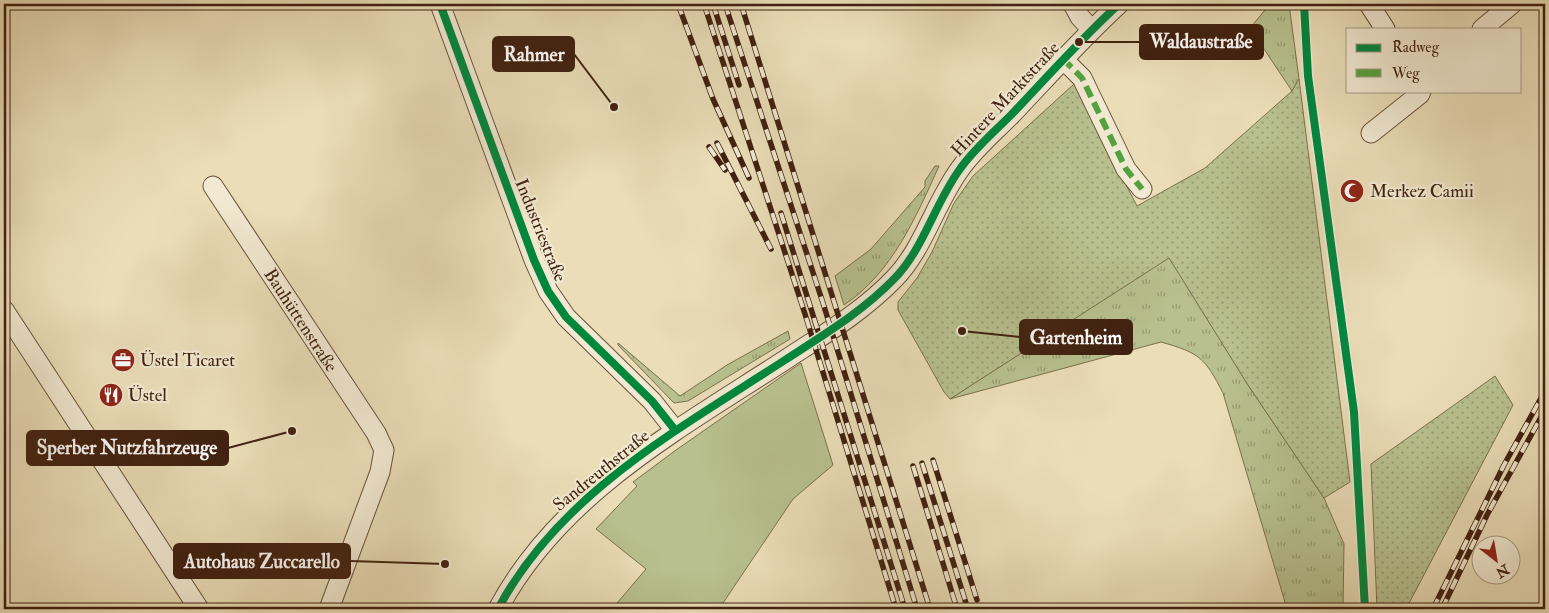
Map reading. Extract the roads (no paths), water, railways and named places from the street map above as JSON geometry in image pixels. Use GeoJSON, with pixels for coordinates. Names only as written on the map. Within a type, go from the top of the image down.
{"type":"FeatureCollection","features":[{"type":"Feature","properties":{"kind":"street","name":"Industriestraße"},"geometry":{"type":"LineString","coordinates":[[440,4],[534,260],[548,291],[566,317],[652,401],[675,430]]}},
{"type":"Feature","properties":{"kind":"street"},"geometry":{"type":"LineString","coordinates":[[1073,4],[1080,17],[1091,29]]}},
{"type":"Feature","properties":{"kind":"street","name":"Hintere Marktstraße"},"geometry":{"type":"LineString","coordinates":[[675,430],[857,313],[895,279],[911,257],[941,197],[960,168],[1091,29],[1119,4]]}},
{"type":"Feature","properties":{"kind":"street"},"geometry":{"type":"LineString","coordinates":[[1369,4],[1384,28]]}},
{"type":"Feature","properties":{"kind":"street"},"geometry":{"type":"LineString","coordinates":[[1483,28],[1512,4]]}},
{"type":"Feature","properties":{"kind":"street"},"geometry":{"type":"LineString","coordinates":[[1063,59],[1082,78],[1126,168],[1142,189]]}},
{"type":"Feature","properties":{"kind":"street"},"geometry":{"type":"LineString","coordinates":[[1371,132],[1420,94],[1420,92]]}},
{"type":"Feature","properties":{"kind":"street","name":"Bauhüttenstraße"},"geometry":{"type":"LineString","coordinates":[[213,186],[376,432],[384,450],[380,472],[329,609]]}},
{"type":"Feature","properties":{"kind":"street"},"geometry":{"type":"LineString","coordinates":[[4,310],[199,609]]}},
{"type":"Feature","properties":{"kind":"street","name":"Sandreuthstraße"},"geometry":{"type":"LineString","coordinates":[[498,609],[535,550],[568,514],[675,430]]}},
{"type":"Feature","properties":{"kind":"railway"},"geometry":{"type":"LineString","coordinates":[[678,4],[713,99],[749,178]]}},
{"type":"Feature","properties":{"kind":"railway"},"geometry":{"type":"LineString","coordinates":[[704,4],[805,314],[896,609]]}},
{"type":"Feature","properties":{"kind":"railway"},"geometry":{"type":"LineString","coordinates":[[713,4],[739,85]]}},
{"type":"Feature","properties":{"kind":"railway"},"geometry":{"type":"LineString","coordinates":[[725,4],[823,303],[917,609]]}},
{"type":"Feature","properties":{"kind":"railway"},"geometry":{"type":"LineString","coordinates":[[741,4],[930,609]]}},
{"type":"Feature","properties":{"kind":"railway"},"geometry":{"type":"LineString","coordinates":[[717,143],[771,249]]}},
{"type":"Feature","properties":{"kind":"railway"},"geometry":{"type":"LineString","coordinates":[[709,147],[725,170]]}},
{"type":"Feature","properties":{"kind":"railway"},"geometry":{"type":"LineString","coordinates":[[781,213],[905,609]]}},
{"type":"Feature","properties":{"kind":"railway"},"geometry":{"type":"LineString","coordinates":[[1433,609],[1504,465],[1545,391]]}},
{"type":"Feature","properties":{"kind":"railway"},"geometry":{"type":"LineString","coordinates":[[1442,609],[1487,515],[1545,410]]}},
{"type":"Feature","properties":{"kind":"railway"},"geometry":{"type":"LineString","coordinates":[[933,460],[977,600]]}},
{"type":"Feature","properties":{"kind":"railway"},"geometry":{"type":"LineString","coordinates":[[922,463],[966,603]]}},
{"type":"Feature","properties":{"kind":"railway"},"geometry":{"type":"LineString","coordinates":[[913,466],[957,609]]}},
{"type":"Feature","properties":{"kind":"place","name":"Waldaustraße"},"geometry":{"type":"Point","coordinates":[1079,42]}},
{"type":"Feature","properties":{"kind":"place","name":"Rahmer"},"geometry":{"type":"Point","coordinates":[614,107]}},
{"type":"Feature","properties":{"kind":"place","name":"Merkez Camii"},"geometry":{"type":"Point","coordinates":[1352,191]}},
{"type":"Feature","properties":{"kind":"place","name":"Gartenheim"},"geometry":{"type":"Point","coordinates":[962,331]}},
{"type":"Feature","properties":{"kind":"place","name":"Üstel Ticaret"},"geometry":{"type":"Point","coordinates":[123,360]}},
{"type":"Feature","properties":{"kind":"place","name":"Üstel"},"geometry":{"type":"Point","coordinates":[111,395]}},
{"type":"Feature","properties":{"kind":"place","name":"Sperber Nutzfahrzeuge"},"geometry":{"type":"Point","coordinates":[292,431]}},
{"type":"Feature","properties":{"kind":"place","name":"Autohaus Zuccarello"},"geometry":{"type":"Point","coordinates":[445,564]}}]}
